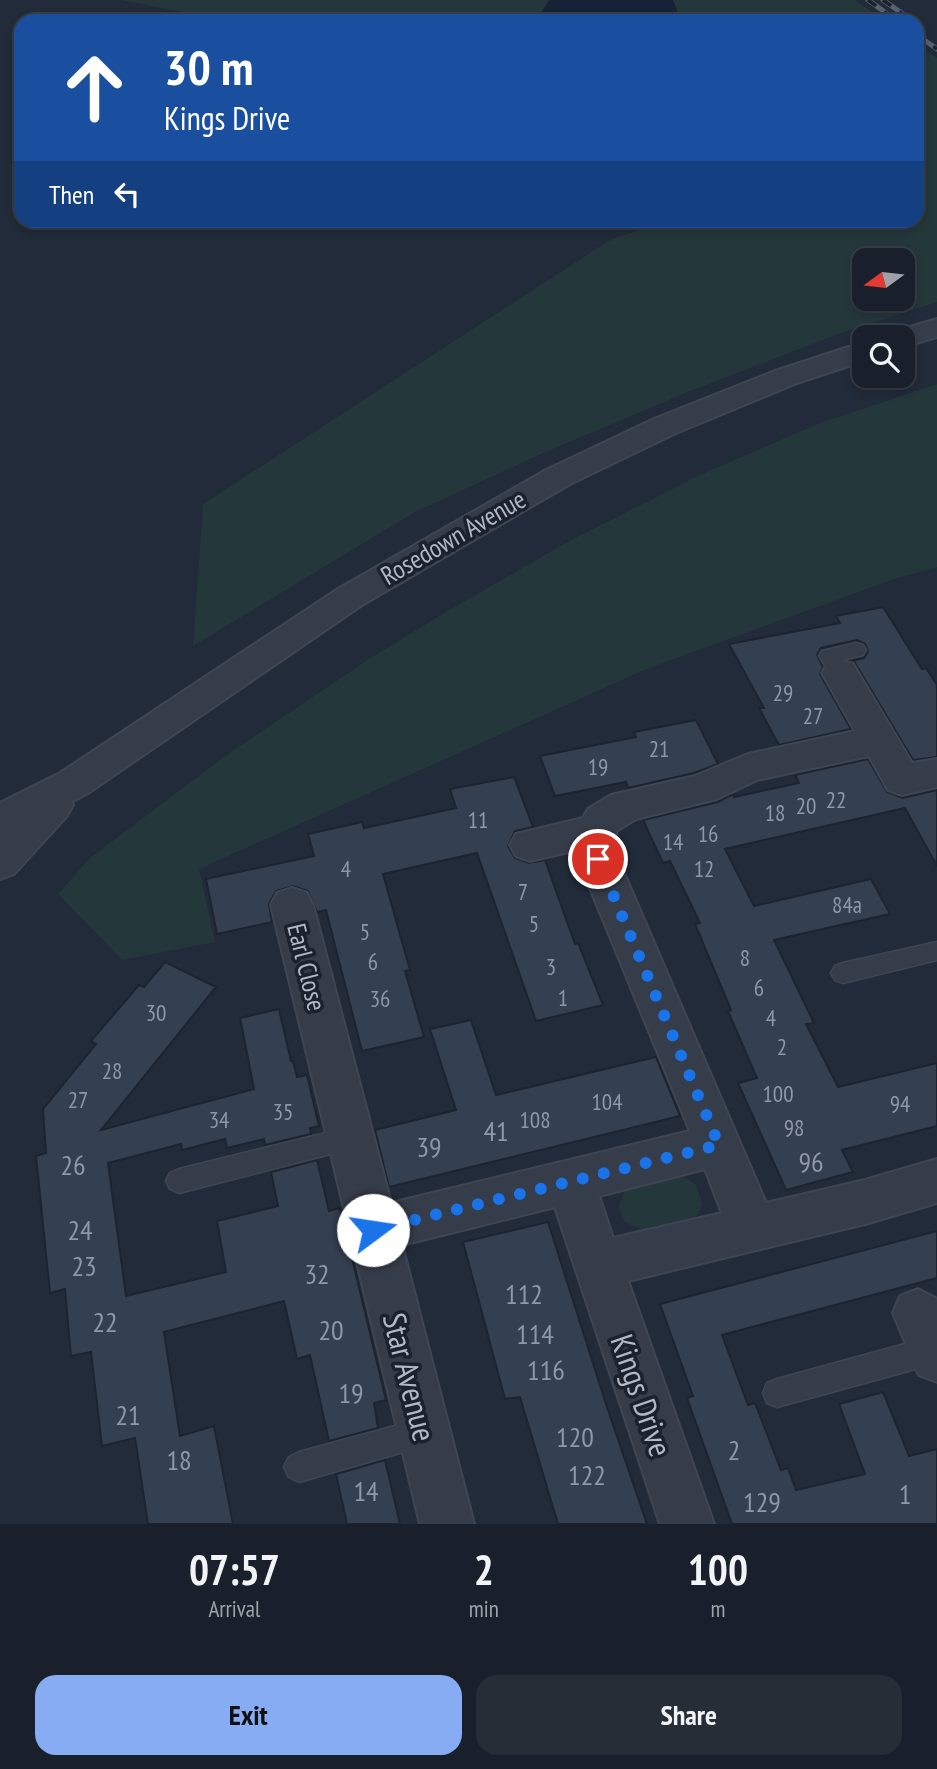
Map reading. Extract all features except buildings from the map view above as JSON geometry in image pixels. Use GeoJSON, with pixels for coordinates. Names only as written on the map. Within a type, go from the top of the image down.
{"type":"FeatureCollection","features":[{"type":"Feature","properties":{"kind":"street"},"geometry":{"type":"LineString","coordinates":[[915,334],[937,328]]}},
{"type":"Feature","properties":{"kind":"street","name":"Rosedown Avenue"},"geometry":{"type":"LineString","coordinates":[[0,821],[74,783],[350,597],[546,484],[665,426],[786,377],[852,355]]}},
{"type":"Feature","properties":{"kind":"street"},"geometry":{"type":"LineString","coordinates":[[848,662],[879,740],[902,780],[937,773]]}},
{"type":"Feature","properties":{"kind":"street"},"geometry":{"type":"LineString","coordinates":[[752,1227],[597,845],[602,820],[625,806],[703,789],[748,768],[879,740]]}},
{"type":"Feature","properties":{"kind":"street","name":"Rosedown Avenue"},"geometry":{"type":"LineString","coordinates":[[0,863],[74,783]]}},
{"type":"Feature","properties":{"kind":"street"},"geometry":{"type":"LineString","coordinates":[[530,845],[597,845]]}},
{"type":"Feature","properties":{"kind":"street","name":"Earl Close"},"geometry":{"type":"LineString","coordinates":[[292,905],[323,1028]]}},
{"type":"Feature","properties":{"kind":"street","name":"Star Avenue"},"geometry":{"type":"LineString","coordinates":[[323,1028],[447,1524]]}},
{"type":"Feature","properties":{"kind":"street"},"geometry":{"type":"LineString","coordinates":[[373,1230],[719,1145]]}},
{"type":"Feature","properties":{"kind":"street"},"geometry":{"type":"LineString","coordinates":[[597,1265],[865,1202],[937,1181]]}},
{"type":"Feature","properties":{"kind":"street","name":"Kings Drive"},"geometry":{"type":"LineString","coordinates":[[570,1182],[687,1524]]}},
{"type":"Feature","properties":{"kind":"lane"},"geometry":{"type":"LineString","coordinates":[[843,973],[937,951]]}},
{"type":"Feature","properties":{"kind":"lane"},"geometry":{"type":"LineString","coordinates":[[179,1181],[350,1138]]}},
{"type":"Feature","properties":{"kind":"lane"},"geometry":{"type":"LineString","coordinates":[[777,1393],[929,1340]]}},
{"type":"Feature","properties":{"kind":"lane"},"geometry":{"type":"LineString","coordinates":[[299,1467],[424,1432]]}},
{"type":"Feature","properties":{"kind":"shaded area"},"geometry":{"type":"Polygon","coordinates":[[[121,0],[855,0],[875,14],[192,14],[121,0]]]}},
{"type":"Feature","properties":{"kind":"shaded area"},"geometry":{"type":"Polygon","coordinates":[[[924,49],[937,58],[937,302],[915,309],[915,248],[852,248],[852,312],[906,312],[866,325],[852,325],[852,329],[688,392],[541,454],[415,512],[193,646],[203,504],[610,240],[644,228],[924,228],[924,49]]]}},
{"type":"Feature","properties":{"kind":"shaded area"},"geometry":{"type":"Polygon","coordinates":[[[937,384],[937,567],[897,578],[649,668],[199,869],[215,942],[122,960],[58,894],[90,858],[228,754],[369,659],[444,613],[571,540],[700,475],[815,425],[937,384]]]}},
{"type":"Feature","properties":{"kind":"shaded area"},"geometry":{"type":"Polygon","coordinates":[[[684,1177],[696,1185],[703,1205],[696,1217],[645,1231],[625,1222],[618,1207],[625,1191],[684,1177]]]}},
{"type":"Feature","properties":{"kind":"water"},"geometry":{"type":"Polygon","coordinates":[[[549,0],[673,0],[677,10],[676,14],[541,13],[549,0]]]}},
{"type":"Feature","properties":{"kind":"railway"},"geometry":{"type":"LineString","coordinates":[[868,0],[888,14]]}},
{"type":"Feature","properties":{"kind":"railway"},"geometry":{"type":"LineString","coordinates":[[883,0],[903,14]]}},
{"type":"Feature","properties":{"kind":"railway"},"geometry":{"type":"LineString","coordinates":[[924,40],[937,49]]}},
{"type":"Feature","properties":{"kind":"route"},"geometry":{"type":"LineString","coordinates":[[373,1230],[719,1145],[598,859]]}}]}
